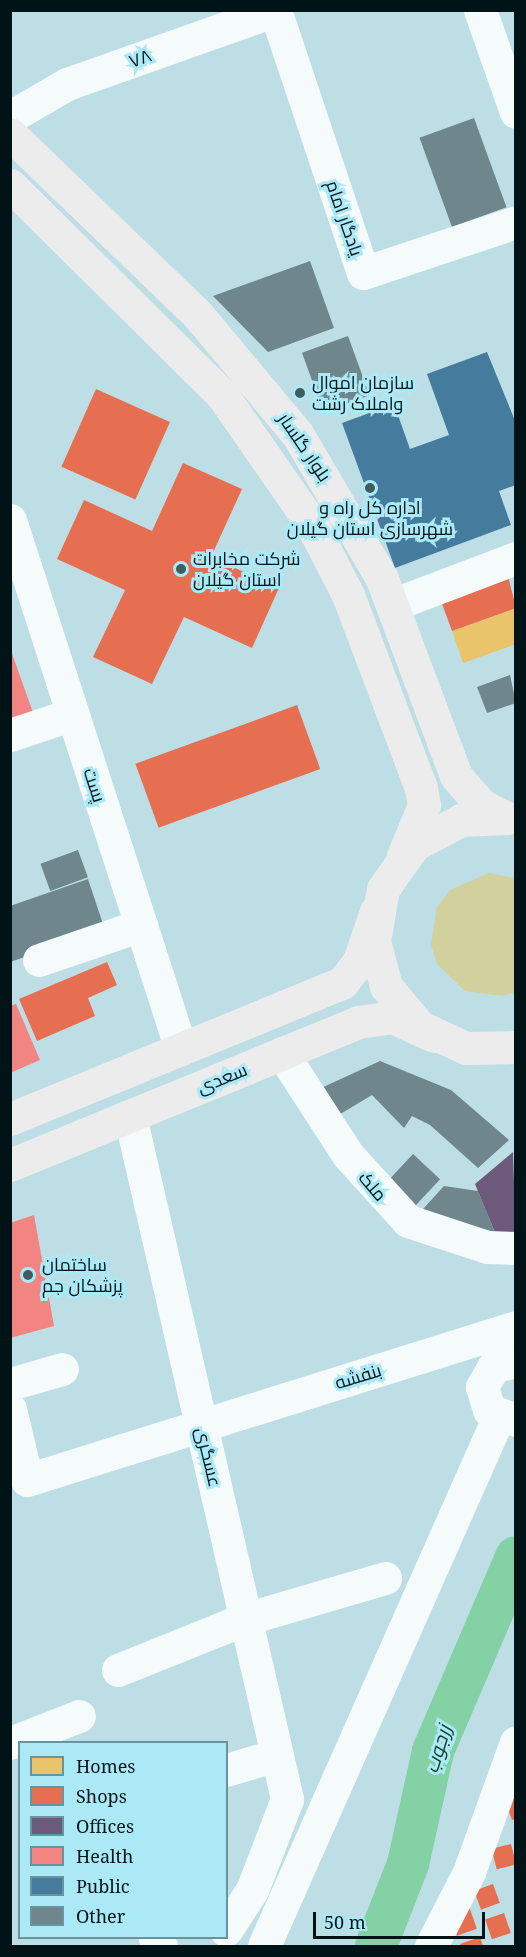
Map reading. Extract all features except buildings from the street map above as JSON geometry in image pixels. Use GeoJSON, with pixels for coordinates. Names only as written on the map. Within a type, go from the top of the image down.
{"type":"FeatureCollection","features":[{"type":"Feature","properties":{"kind":"main road","name":"بلوار گلسار"},"geometry":{"type":"LineString","coordinates":[[10,134],[251,372],[343,505],[392,605],[456,776],[481,805],[512,819]]}},
{"type":"Feature","properties":{"kind":"main road","name":"بلوار گلسار"},"geometry":{"type":"LineString","coordinates":[[10,185],[223,396],[311,523],[348,595],[422,788],[424,805],[403,856],[376,911]]}},
{"type":"Feature","properties":{"kind":"main road"},"geometry":{"type":"LineString","coordinates":[[403,856],[447,825],[512,819]]}},
{"type":"Feature","properties":{"kind":"main road"},"geometry":{"type":"LineString","coordinates":[[376,911],[375,949],[386,986],[408,1017],[434,1036]]}},
{"type":"Feature","properties":{"kind":"main road"},"geometry":{"type":"LineString","coordinates":[[10,1119],[342,983],[359,961],[376,911]]}},
{"type":"Feature","properties":{"kind":"main road","name":"سعدی"},"geometry":{"type":"LineString","coordinates":[[10,1165],[282,1053],[381,1017],[516,1066]]}},
{"type":"Feature","properties":{"kind":"main road"},"geometry":{"type":"LineString","coordinates":[[474,1049],[516,1047]]}},
{"type":"Feature","properties":{"kind":"street"},"geometry":{"type":"LineString","coordinates":[[480,10],[516,112]]}},
{"type":"Feature","properties":{"kind":"street","name":"۷۸"},"geometry":{"type":"LineString","coordinates":[[10,117],[67,84],[275,11]]}},
{"type":"Feature","properties":{"kind":"street","name":"یادگار امام"},"geometry":{"type":"LineString","coordinates":[[275,11],[363,273],[516,222]]}},
{"type":"Feature","properties":{"kind":"street","name":"پست"},"geometry":{"type":"LineString","coordinates":[[10,520],[22,596],[73,714],[181,1049]]}},
{"type":"Feature","properties":{"kind":"street"},"geometry":{"type":"LineString","coordinates":[[392,605],[516,558]]}},
{"type":"Feature","properties":{"kind":"street"},"geometry":{"type":"LineString","coordinates":[[10,735],[73,714]]}},
{"type":"Feature","properties":{"kind":"street"},"geometry":{"type":"LineString","coordinates":[[39,960],[141,925]]}},
{"type":"Feature","properties":{"kind":"street","name":"ملک"},"geometry":{"type":"LineString","coordinates":[[282,1053],[348,1155],[408,1221],[487,1247],[516,1248]]}},
{"type":"Feature","properties":{"kind":"street","name":"عسگری"},"geometry":{"type":"LineString","coordinates":[[130,1116],[287,1799],[252,1890],[228,1927]]}},
{"type":"Feature","properties":{"kind":"street"},"geometry":{"type":"LineString","coordinates":[[264,1947],[507,1419],[483,1399],[482,1387],[486,1376],[510,1361],[514,1328]]}},
{"type":"Feature","properties":{"kind":"street","name":"بنفشه"},"geometry":{"type":"LineString","coordinates":[[10,1409],[27,1480],[514,1328]]}},
{"type":"Feature","properties":{"kind":"street"},"geometry":{"type":"LineString","coordinates":[[10,1384],[62,1369]]}},
{"type":"Feature","properties":{"kind":"street"},"geometry":{"type":"LineString","coordinates":[[118,1670],[245,1619],[386,1578]]}},
{"type":"Feature","properties":{"kind":"street"},"geometry":{"type":"LineString","coordinates":[[12,1738],[79,1716]]}},
{"type":"Feature","properties":{"kind":"street"},"geometry":{"type":"LineString","coordinates":[[431,1947],[469,1872],[516,1742]]}},
{"type":"Feature","properties":{"kind":"street"},"geometry":{"type":"LineString","coordinates":[[228,1769],[277,1755]]}},
{"type":"Feature","properties":{"kind":"shaded area"},"geometry":{"type":"Polygon","coordinates":[[[489,873],[515,878],[515,992],[503,996],[465,991],[437,964],[431,945],[437,907],[450,890],[489,873]]]}},
{"type":"Feature","properties":{"kind":"waterway","name":"زرجوب"},"geometry":{"type":"LineString","coordinates":[[376,1946],[408,1864],[433,1751],[516,1557]]}},
{"type":"Feature","properties":{"kind":"place","name":"سازمان اموال واملاک رشت"},"geometry":{"type":"Point","coordinates":[300,393]}},
{"type":"Feature","properties":{"kind":"place","name":"اداره کل راه و شهرسازی استان گیلان"},"geometry":{"type":"Point","coordinates":[370,488]}},
{"type":"Feature","properties":{"kind":"place","name":"شرکت مخابرات استان گیلان"},"geometry":{"type":"Point","coordinates":[181,569]}},
{"type":"Feature","properties":{"kind":"place","name":"ساختمان پزشکان جم"},"geometry":{"type":"Point","coordinates":[28,1275]}}]}
